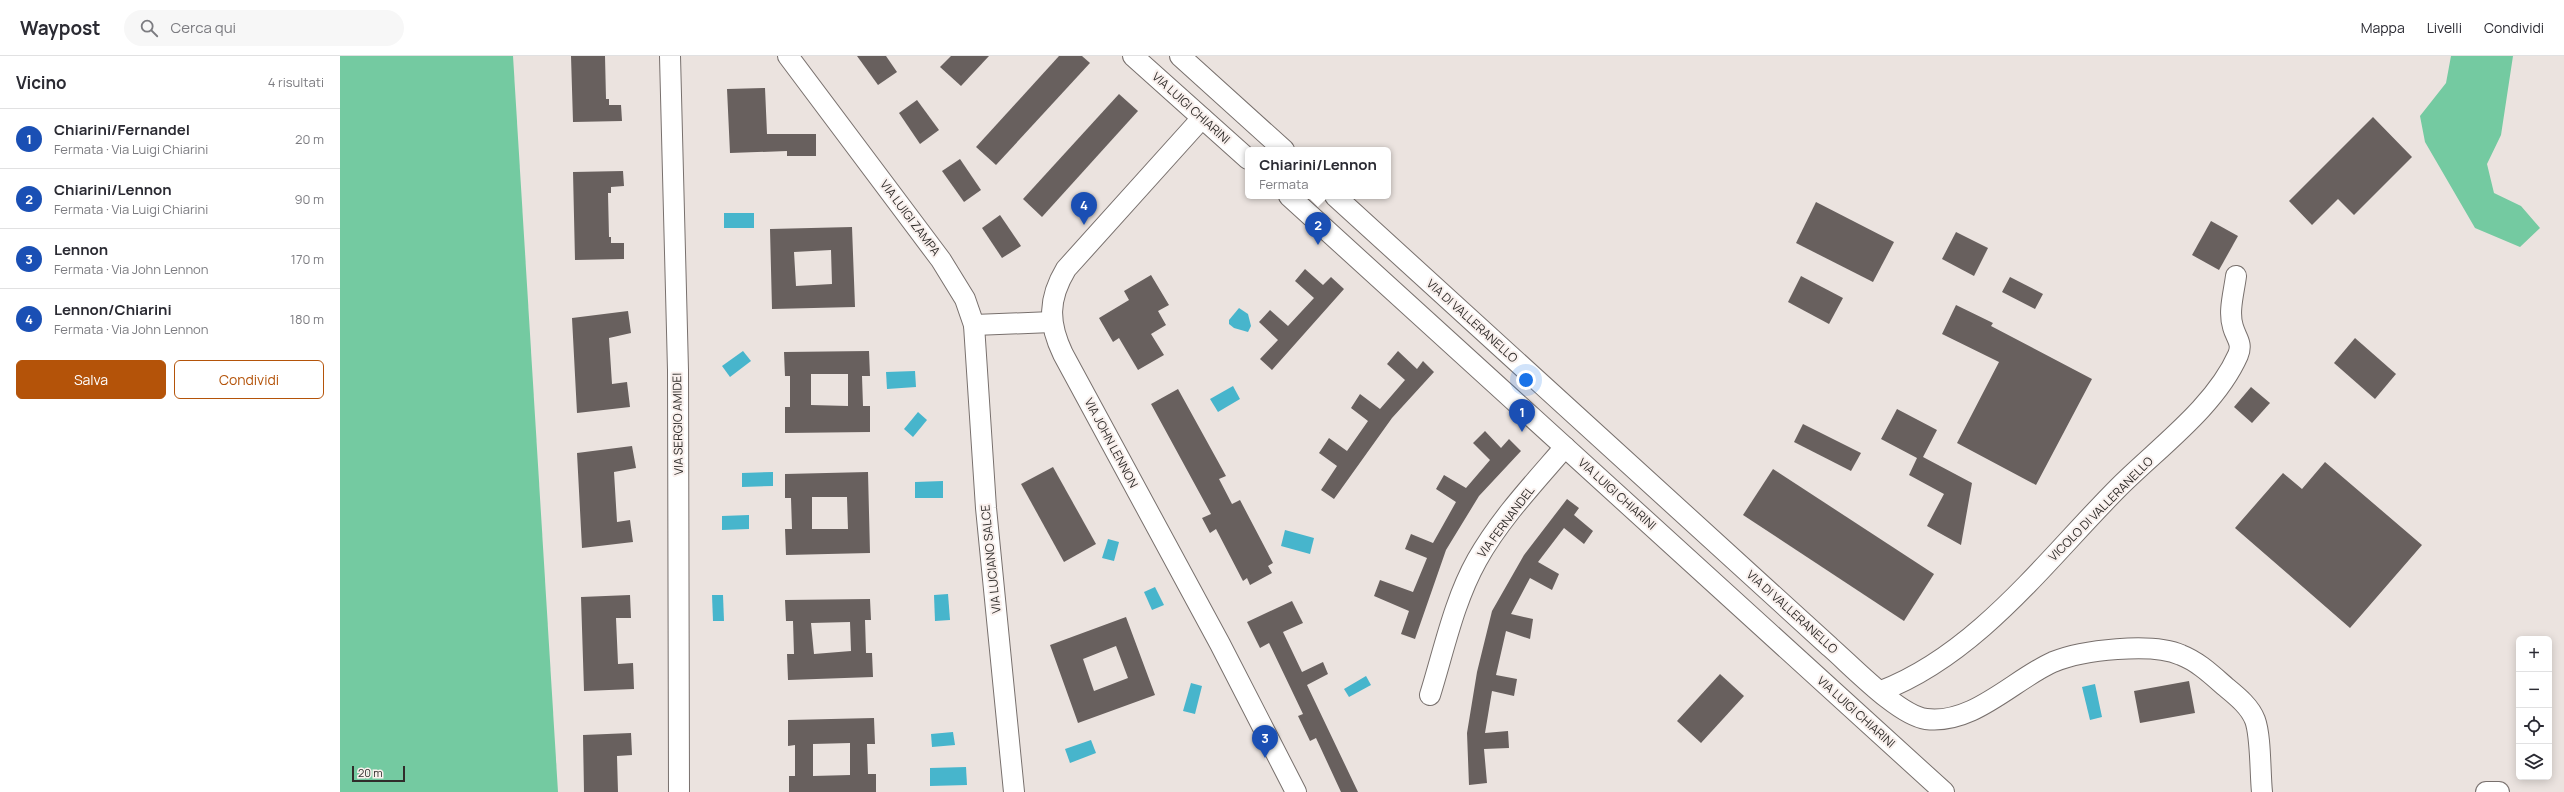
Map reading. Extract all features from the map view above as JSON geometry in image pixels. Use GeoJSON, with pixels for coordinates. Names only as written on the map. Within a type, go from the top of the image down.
{"type":"FeatureCollection","features":[{"type":"Feature","properties":{"kind":"street","name":"VIA SERGIO AMIDEI"},"geometry":{"type":"LineString","coordinates":[[670,56],[678,370],[679,792]]}},
{"type":"Feature","properties":{"kind":"street","name":"VIA LUIGI ZAMPA"},"geometry":{"type":"LineString","coordinates":[[788,56],[941,260],[962,294],[974,325]]}},
{"type":"Feature","properties":{"kind":"street","name":"VIA LUIGI CHIARINI"},"geometry":{"type":"LineString","coordinates":[[1133,56],[1245,156]]}},
{"type":"Feature","properties":{"kind":"street"},"geometry":{"type":"LineString","coordinates":[[1180,56],[1281,147]]}},
{"type":"Feature","properties":{"kind":"street","name":"VIA JOHN LENNON"},"geometry":{"type":"LineString","coordinates":[[1202,118],[1072,261],[1057,287],[1052,322],[1063,354],[1223,650],[1296,792]]}},
{"type":"Feature","properties":{"kind":"street","name":"VIA LUIGI CHIARINI"},"geometry":{"type":"LineString","coordinates":[[1292,199],[1944,792]]}},
{"type":"Feature","properties":{"kind":"street","name":"VIA DI VALLERANELLO"},"geometry":{"type":"LineString","coordinates":[[1338,199],[1881,691],[1912,715],[1924,719],[1942,719],[1974,708],[2044,667],[2070,656],[2097,650],[2171,651],[2202,668],[2250,711],[2257,727],[2262,792]]}},
{"type":"Feature","properties":{"kind":"street","name":"VICOLO DI VALLERANELLO"},"geometry":{"type":"LineString","coordinates":[[1881,691],[1923,672],[1978,630],[2019,592],[2115,491],[2198,411],[2226,375],[2240,349],[2240,344],[2232,320],[2236,276]]}},
{"type":"Feature","properties":{"kind":"street"},"geometry":{"type":"LineString","coordinates":[[974,325],[1052,322]]}},
{"type":"Feature","properties":{"kind":"street","name":"VIA LUCIANO SALCE"},"geometry":{"type":"LineString","coordinates":[[974,325],[986,508],[1014,792]]}},
{"type":"Feature","properties":{"kind":"street","name":"VIA FERNANDEL"},"geometry":{"type":"LineString","coordinates":[[1430,695],[1461,594],[1476,561],[1503,522],[1565,447]]}},
{"type":"Feature","properties":{"kind":"street"},"geometry":{"type":"LineString","coordinates":[[2486,792],[2499,792]]}},
{"type":"Feature","properties":{"kind":"green space"},"geometry":{"type":"Polygon","coordinates":[[[340,56],[513,56],[558,792],[340,792],[340,56]]]}},
{"type":"Feature","properties":{"kind":"green space"},"geometry":{"type":"Polygon","coordinates":[[[2451,56],[2513,56],[2501,135],[2487,164],[2494,193],[2521,206],[2540,228],[2520,247],[2475,228],[2425,142],[2420,116],[2446,83],[2451,56]]]}},
{"type":"Feature","properties":{"kind":"water"},"geometry":{"type":"Polygon","coordinates":[[[724,213],[754,213],[754,228],[724,228],[724,213]]]}},
{"type":"Feature","properties":{"kind":"water"},"geometry":{"type":"Polygon","coordinates":[[[1239,308],[1248,314],[1251,326],[1248,332],[1234,328],[1229,324],[1229,320],[1239,308]]]}},
{"type":"Feature","properties":{"kind":"water"},"geometry":{"type":"Polygon","coordinates":[[[743,351],[751,361],[730,377],[722,366],[743,351]]]}},
{"type":"Feature","properties":{"kind":"water"},"geometry":{"type":"Polygon","coordinates":[[[915,371],[916,387],[887,389],[886,372],[915,371]]]}},
{"type":"Feature","properties":{"kind":"water"},"geometry":{"type":"Polygon","coordinates":[[[1233,386],[1240,399],[1218,412],[1210,399],[1233,386]]]}},
{"type":"Feature","properties":{"kind":"water"},"geometry":{"type":"Polygon","coordinates":[[[918,412],[927,420],[913,437],[904,429],[918,412]]]}},
{"type":"Feature","properties":{"kind":"water"},"geometry":{"type":"Polygon","coordinates":[[[773,472],[773,486],[742,487],[742,473],[773,472]]]}},
{"type":"Feature","properties":{"kind":"water"},"geometry":{"type":"Polygon","coordinates":[[[943,481],[943,498],[915,498],[915,482],[943,481]]]}},
{"type":"Feature","properties":{"kind":"water"},"geometry":{"type":"Polygon","coordinates":[[[749,515],[749,529],[722,530],[722,516],[749,515]]]}},
{"type":"Feature","properties":{"kind":"water"},"geometry":{"type":"Polygon","coordinates":[[[1285,530],[1314,538],[1310,554],[1281,546],[1285,530]]]}},
{"type":"Feature","properties":{"kind":"water"},"geometry":{"type":"Polygon","coordinates":[[[1108,539],[1119,542],[1114,561],[1102,558],[1108,539]]]}},
{"type":"Feature","properties":{"kind":"water"},"geometry":{"type":"Polygon","coordinates":[[[1155,587],[1164,605],[1152,610],[1144,592],[1155,587]]]}},
{"type":"Feature","properties":{"kind":"water"},"geometry":{"type":"Polygon","coordinates":[[[948,594],[950,620],[935,621],[934,595],[948,594]]]}},
{"type":"Feature","properties":{"kind":"water"},"geometry":{"type":"Polygon","coordinates":[[[712,595],[723,595],[724,621],[713,621],[712,595]]]}},
{"type":"Feature","properties":{"kind":"water"},"geometry":{"type":"Polygon","coordinates":[[[1366,676],[1371,685],[1349,697],[1344,689],[1366,676]]]}},
{"type":"Feature","properties":{"kind":"water"},"geometry":{"type":"Polygon","coordinates":[[[1191,683],[1202,686],[1195,714],[1183,711],[1191,683]]]}},
{"type":"Feature","properties":{"kind":"water"},"geometry":{"type":"Polygon","coordinates":[[[2095,684],[2102,717],[2090,720],[2082,687],[2095,684]]]}},
{"type":"Feature","properties":{"kind":"water"},"geometry":{"type":"Polygon","coordinates":[[[953,732],[955,745],[932,747],[931,734],[953,732]]]}},
{"type":"Feature","properties":{"kind":"water"},"geometry":{"type":"Polygon","coordinates":[[[1091,740],[1096,753],[1070,763],[1065,749],[1091,740]]]}},
{"type":"Feature","properties":{"kind":"water"},"geometry":{"type":"Polygon","coordinates":[[[966,767],[967,785],[930,786],[930,768],[966,767]]]}},
{"type":"Feature","properties":{"kind":"building"},"geometry":{"type":"Polygon","coordinates":[[[571,56],[605,56],[606,99],[609,99],[609,105],[621,105],[622,121],[573,122],[571,56]]]}},
{"type":"Feature","properties":{"kind":"building"},"geometry":{"type":"Polygon","coordinates":[[[857,56],[886,56],[897,72],[878,85],[857,56]]]}},
{"type":"Feature","properties":{"kind":"building"},"geometry":{"type":"Polygon","coordinates":[[[951,56],[989,56],[961,86],[940,67],[951,56]]]}},
{"type":"Feature","properties":{"kind":"building"},"geometry":{"type":"Polygon","coordinates":[[[1059,56],[1082,56],[1090,63],[996,165],[976,147],[1059,56]]]}},
{"type":"Feature","properties":{"kind":"building"},"geometry":{"type":"Polygon","coordinates":[[[765,88],[767,134],[816,134],[816,156],[787,156],[787,151],[730,153],[727,89],[765,88]]]}},
{"type":"Feature","properties":{"kind":"building"},"geometry":{"type":"Polygon","coordinates":[[[1119,94],[1138,111],[1042,217],[1023,199],[1119,94]]]}},
{"type":"Feature","properties":{"kind":"building"},"geometry":{"type":"Polygon","coordinates":[[[917,100],[939,130],[920,144],[899,113],[917,100]]]}},
{"type":"Feature","properties":{"kind":"building"},"geometry":{"type":"Polygon","coordinates":[[[2373,117],[2412,157],[2354,215],[2338,199],[2312,225],[2289,201],[2373,117]]]}},
{"type":"Feature","properties":{"kind":"building"},"geometry":{"type":"Polygon","coordinates":[[[960,159],[981,190],[964,202],[942,171],[960,159]]]}},
{"type":"Feature","properties":{"kind":"building"},"geometry":{"type":"Polygon","coordinates":[[[623,171],[624,186],[611,187],[611,193],[608,193],[609,237],[611,237],[611,243],[624,243],[624,259],[575,260],[573,172],[623,171]]]}},
{"type":"Feature","properties":{"kind":"building"},"geometry":{"type":"Polygon","coordinates":[[[1816,202],[1894,242],[1873,282],[1796,243],[1816,202]]]}},
{"type":"Feature","properties":{"kind":"building"},"geometry":{"type":"Polygon","coordinates":[[[1000,215],[1021,246],[1002,258],[982,228],[1000,215]]]}},
{"type":"Feature","properties":{"kind":"building"},"geometry":{"type":"Polygon","coordinates":[[[2211,221],[2238,236],[2219,270],[2192,255],[2211,221]]]}},
{"type":"Feature","properties":{"kind":"building"},"geometry":{"type":"Polygon","coordinates":[[[852,227],[855,307],[772,309],[770,229],[852,227]],[[831,250],[794,252],[796,286],[832,284],[831,250]]]}},
{"type":"Feature","properties":{"kind":"building"},"geometry":{"type":"Polygon","coordinates":[[[1956,232],[1988,248],[1974,276],[1942,259],[1956,232]]]}},
{"type":"Feature","properties":{"kind":"building"},"geometry":{"type":"Polygon","coordinates":[[[1305,269],[1323,285],[1331,277],[1344,289],[1272,370],[1260,359],[1278,340],[1259,322],[1270,310],[1288,326],[1314,298],[1295,281],[1305,269]]]}},
{"type":"Feature","properties":{"kind":"building"},"geometry":{"type":"Polygon","coordinates":[[[1151,275],[1169,305],[1158,311],[1166,325],[1151,334],[1164,355],[1138,370],[1119,338],[1113,342],[1099,318],[1129,300],[1124,291],[1151,275]]]}},
{"type":"Feature","properties":{"kind":"building"},"geometry":{"type":"Polygon","coordinates":[[[1801,276],[1843,298],[1829,324],[1788,302],[1801,276]]]}},
{"type":"Feature","properties":{"kind":"building"},"geometry":{"type":"Polygon","coordinates":[[[2010,277],[2043,294],[2035,309],[2002,292],[2010,277]]]}},
{"type":"Feature","properties":{"kind":"building"},"geometry":{"type":"Polygon","coordinates":[[[1956,305],[1993,323],[1991,326],[2092,379],[2036,485],[1957,443],[1999,362],[1942,334],[1956,305]]]}},
{"type":"Feature","properties":{"kind":"building"},"geometry":{"type":"Polygon","coordinates":[[[628,311],[631,333],[609,338],[612,384],[627,382],[630,407],[577,413],[572,318],[628,311]]]}},
{"type":"Feature","properties":{"kind":"building"},"geometry":{"type":"Polygon","coordinates":[[[2355,338],[2396,374],[2375,399],[2334,363],[2355,338]]]}},
{"type":"Feature","properties":{"kind":"building"},"geometry":{"type":"Polygon","coordinates":[[[869,351],[870,376],[862,376],[863,406],[870,406],[870,432],[785,433],[785,407],[790,407],[790,376],[785,376],[784,352],[869,351]],[[811,374],[811,405],[848,406],[848,374],[811,374]]]}},
{"type":"Feature","properties":{"kind":"building"},"geometry":{"type":"Polygon","coordinates":[[[1398,351],[1417,369],[1423,361],[1434,372],[1392,418],[1334,499],[1321,490],[1337,466],[1319,453],[1329,438],[1347,451],[1368,421],[1351,408],[1360,394],[1380,409],[1405,380],[1387,364],[1398,351]]]}},
{"type":"Feature","properties":{"kind":"building"},"geometry":{"type":"Polygon","coordinates":[[[2251,387],[2270,403],[2252,423],[2234,407],[2251,387]]]}},
{"type":"Feature","properties":{"kind":"building"},"geometry":{"type":"Polygon","coordinates":[[[1178,389],[1226,476],[1219,479],[1232,504],[1240,500],[1273,563],[1268,566],[1272,573],[1250,585],[1247,578],[1243,581],[1216,529],[1210,533],[1202,518],[1211,514],[1151,404],[1178,389]]]}},
{"type":"Feature","properties":{"kind":"building"},"geometry":{"type":"Polygon","coordinates":[[[1897,409],[1937,430],[1923,457],[1972,483],[1961,545],[1927,526],[1944,494],[1909,475],[1917,458],[1881,439],[1897,409]]]}},
{"type":"Feature","properties":{"kind":"building"},"geometry":{"type":"Polygon","coordinates":[[[1803,424],[1861,453],[1851,471],[1794,442],[1803,424]]]}},
{"type":"Feature","properties":{"kind":"building"},"geometry":{"type":"Polygon","coordinates":[[[1485,431],[1501,448],[1509,439],[1521,451],[1479,496],[1446,550],[1415,639],[1401,634],[1409,611],[1374,596],[1380,580],[1413,592],[1427,558],[1405,549],[1411,534],[1433,543],[1456,502],[1436,489],[1444,475],[1466,488],[1490,460],[1473,443],[1485,431]]]}},
{"type":"Feature","properties":{"kind":"building"},"geometry":{"type":"Polygon","coordinates":[[[632,446],[636,468],[614,472],[617,522],[630,520],[633,542],[582,548],[577,453],[632,446]]]}},
{"type":"Feature","properties":{"kind":"building"},"geometry":{"type":"Polygon","coordinates":[[[2325,462],[2422,545],[2350,628],[2235,528],[2283,473],[2302,489],[2325,462]]]}},
{"type":"Feature","properties":{"kind":"building"},"geometry":{"type":"Polygon","coordinates":[[[1053,467],[1096,544],[1064,562],[1021,484],[1053,467]]]}},
{"type":"Feature","properties":{"kind":"building"},"geometry":{"type":"Polygon","coordinates":[[[1773,469],[1934,574],[1904,621],[1743,515],[1773,469]]]}},
{"type":"Feature","properties":{"kind":"building"},"geometry":{"type":"Polygon","coordinates":[[[868,472],[870,553],[786,555],[785,529],[792,529],[791,498],[785,498],[785,474],[868,472]],[[812,497],[812,529],[848,529],[847,497],[812,497]]]}},
{"type":"Feature","properties":{"kind":"building"},"geometry":{"type":"Polygon","coordinates":[[[1567,499],[1579,508],[1574,515],[1593,531],[1584,544],[1564,528],[1538,562],[1559,574],[1552,590],[1530,578],[1511,614],[1533,619],[1530,639],[1506,631],[1496,675],[1517,679],[1514,696],[1492,691],[1485,733],[1508,731],[1509,748],[1484,749],[1487,783],[1469,785],[1467,733],[1477,672],[1492,611],[1524,555],[1567,499]]]}},
{"type":"Feature","properties":{"kind":"building"},"geometry":{"type":"Polygon","coordinates":[[[630,595],[631,618],[616,618],[618,664],[633,663],[634,689],[584,691],[581,597],[630,595]]]}},
{"type":"Feature","properties":{"kind":"building"},"geometry":{"type":"Polygon","coordinates":[[[870,599],[871,620],[865,620],[866,653],[872,653],[873,677],[788,680],[787,654],[794,654],[793,621],[786,621],[785,600],[870,599]],[[850,622],[811,623],[814,654],[851,651],[850,622]]]}},
{"type":"Feature","properties":{"kind":"building"},"geometry":{"type":"Polygon","coordinates":[[[1292,601],[1303,623],[1283,632],[1302,672],[1323,662],[1328,674],[1307,685],[1358,792],[1341,792],[1316,738],[1310,741],[1298,716],[1303,714],[1269,643],[1260,648],[1247,622],[1292,601]]]}},
{"type":"Feature","properties":{"kind":"building"},"geometry":{"type":"Polygon","coordinates":[[[1126,617],[1155,695],[1078,723],[1050,645],[1126,617]],[[1116,646],[1083,659],[1094,691],[1128,678],[1116,646]]]}},
{"type":"Feature","properties":{"kind":"building"},"geometry":{"type":"Polygon","coordinates":[[[1720,674],[1744,696],[1701,743],[1677,721],[1720,674]]]}},
{"type":"Feature","properties":{"kind":"building"},"geometry":{"type":"Polygon","coordinates":[[[2189,681],[2195,713],[2140,723],[2134,691],[2189,681]]]}},
{"type":"Feature","properties":{"kind":"building"},"geometry":{"type":"Polygon","coordinates":[[[874,718],[875,744],[867,744],[868,774],[876,774],[876,792],[789,792],[789,776],[795,776],[795,745],[788,746],[788,720],[874,718]],[[850,743],[813,744],[813,776],[850,775],[850,743]]]}},
{"type":"Feature","properties":{"kind":"building"},"geometry":{"type":"Polygon","coordinates":[[[631,733],[632,755],[617,756],[618,792],[584,792],[583,735],[631,733]]]}},
{"type":"Feature","properties":{"kind":"place","name":"Lennon/Chiarini"},"geometry":{"type":"Point","coordinates":[1084,225]}},
{"type":"Feature","properties":{"kind":"place","name":"Chiarini/Lennon"},"geometry":{"type":"Point","coordinates":[1318,245]}},
{"type":"Feature","properties":{"kind":"place","name":"Chiarini/Fernandel"},"geometry":{"type":"Point","coordinates":[1522,432]}},
{"type":"Feature","properties":{"kind":"place","name":"Lennon"},"geometry":{"type":"Point","coordinates":[1265,758]}}]}
